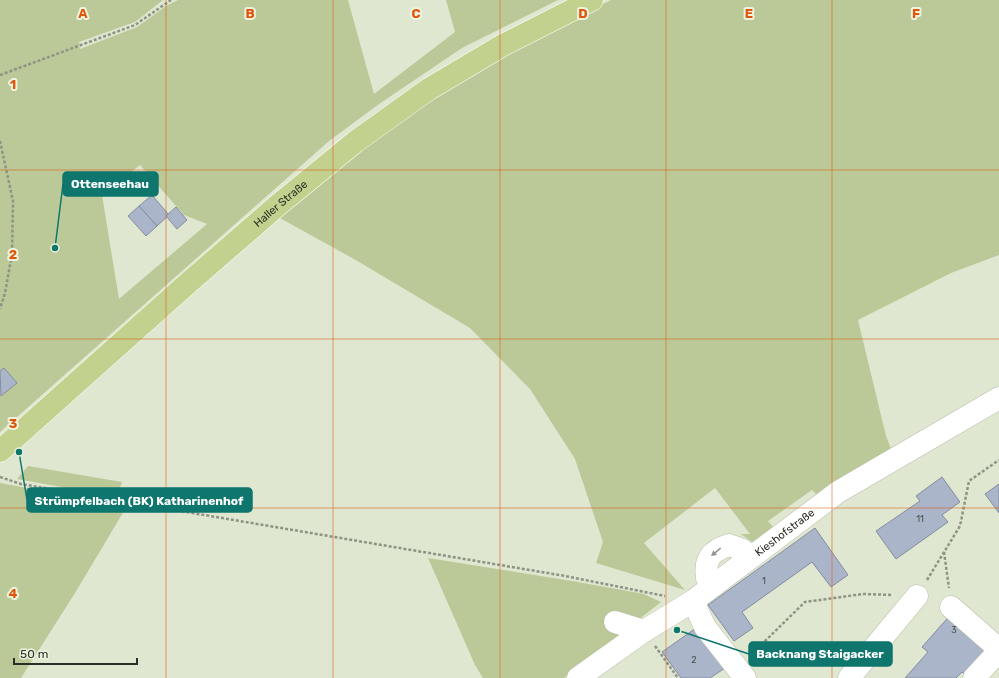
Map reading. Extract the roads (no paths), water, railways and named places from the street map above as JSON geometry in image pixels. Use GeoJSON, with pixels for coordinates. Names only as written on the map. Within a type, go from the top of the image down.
{"type":"FeatureCollection","features":[{"type":"Feature","properties":{"kind":"main road","name":"Haller Straße"},"geometry":{"type":"LineString","coordinates":[[0,451],[187,284],[355,142],[429,89],[503,45],[592,0]]}},
{"type":"Feature","properties":{"kind":"street","name":"Kieshofstraße"},"geometry":{"type":"LineString","coordinates":[[578,678],[644,631],[693,601],[706,576],[746,555],[838,492],[999,398]]}},
{"type":"Feature","properties":{"kind":"street"},"geometry":{"type":"LineString","coordinates":[[729,534],[746,555]]}},
{"type":"Feature","properties":{"kind":"street"},"geometry":{"type":"LineString","coordinates":[[849,678],[917,596]]}},
{"type":"Feature","properties":{"kind":"street"},"geometry":{"type":"LineString","coordinates":[[693,601],[705,627],[735,674]]}},
{"type":"Feature","properties":{"kind":"street"},"geometry":{"type":"LineString","coordinates":[[951,607],[999,650],[974,678]]}},
{"type":"Feature","properties":{"kind":"street"},"geometry":{"type":"LineString","coordinates":[[615,622],[644,631]]}},
{"type":"Feature","properties":{"kind":"place","name":"Ottenseehau"},"geometry":{"type":"Point","coordinates":[55,248]}},
{"type":"Feature","properties":{"kind":"place","name":"Strümpfelbach (BK) Katharinenhof"},"geometry":{"type":"Point","coordinates":[19,452]}},
{"type":"Feature","properties":{"kind":"place","name":"Backnang Staigacker"},"geometry":{"type":"Point","coordinates":[677,630]}}]}
